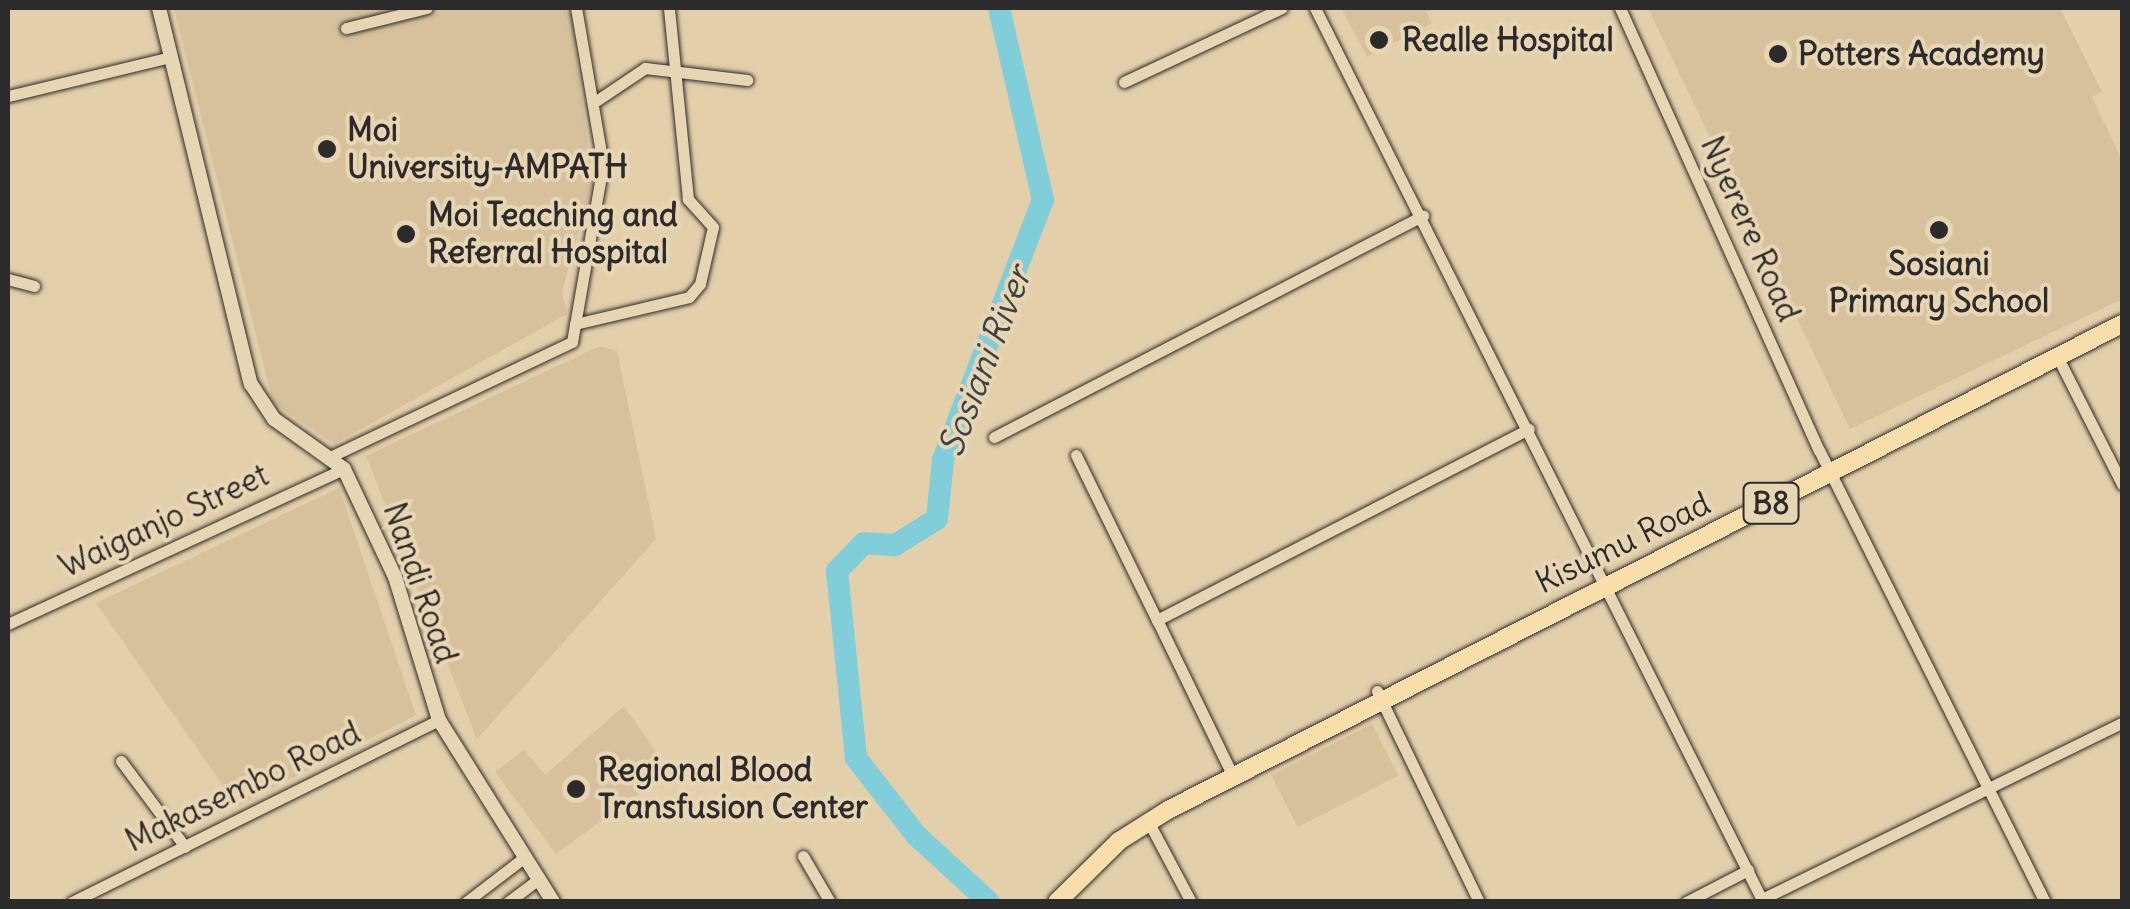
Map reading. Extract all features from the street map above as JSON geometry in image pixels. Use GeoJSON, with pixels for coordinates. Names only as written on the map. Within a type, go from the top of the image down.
{"type":"FeatureCollection","features":[{"type":"Feature","properties":{"kind":"highway","name":"Kisumu Road"},"geometry":{"type":"LineString","coordinates":[[1379,696],[1606,586],[2122,324]]}},
{"type":"Feature","properties":{"kind":"highway","name":"B8"},"geometry":{"type":"LineString","coordinates":[[1048,902],[1130,824],[1229,768],[1379,696]]}},
{"type":"Feature","properties":{"kind":"highway","name":"B8"},"geometry":{"type":"LineString","coordinates":[[1057,902],[1148,821],[1379,696]]}},
{"type":"Feature","properties":{"kind":"street","name":"Nandi Road"},"geometry":{"type":"LineString","coordinates":[[159,8],[252,384],[274,419],[334,455],[344,469],[394,576],[440,720],[522,859],[554,902]]}},
{"type":"Feature","properties":{"kind":"street"},"geometry":{"type":"LineString","coordinates":[[346,28],[427,8]]}},
{"type":"Feature","properties":{"kind":"street"},"geometry":{"type":"LineString","coordinates":[[334,455],[563,351],[575,324],[603,172],[576,8]]}},
{"type":"Feature","properties":{"kind":"street"},"geometry":{"type":"LineString","coordinates":[[575,324],[688,298],[700,284],[713,228],[688,199],[669,8]]}},
{"type":"Feature","properties":{"kind":"street"},"geometry":{"type":"LineString","coordinates":[[1124,82],[1282,8]]}},
{"type":"Feature","properties":{"kind":"street"},"geometry":{"type":"LineString","coordinates":[[1315,8],[1763,900],[2122,723]]}},
{"type":"Feature","properties":{"kind":"street","name":"Nyerere Road"},"geometry":{"type":"LineString","coordinates":[[1620,8],[1831,472],[2045,902]]}},
{"type":"Feature","properties":{"kind":"street"},"geometry":{"type":"LineString","coordinates":[[8,96],[170,57]]}},
{"type":"Feature","properties":{"kind":"street"},"geometry":{"type":"LineString","coordinates":[[593,103],[645,68],[747,80]]}},
{"type":"Feature","properties":{"kind":"street"},"geometry":{"type":"LineString","coordinates":[[994,436],[1422,216]]}},
{"type":"Feature","properties":{"kind":"street"},"geometry":{"type":"LineString","coordinates":[[8,279],[34,286]]}},
{"type":"Feature","properties":{"kind":"street"},"geometry":{"type":"LineString","coordinates":[[2057,356],[2122,484]]}},
{"type":"Feature","properties":{"kind":"street"},"geometry":{"type":"LineString","coordinates":[[1158,620],[1529,430]]}},
{"type":"Feature","properties":{"kind":"street"},"geometry":{"type":"LineString","coordinates":[[1076,455],[1229,768]]}},
{"type":"Feature","properties":{"kind":"street","name":"Waiganjo Street"},"geometry":{"type":"LineString","coordinates":[[8,624],[344,469]]}},
{"type":"Feature","properties":{"kind":"street"},"geometry":{"type":"LineString","coordinates":[[1379,696],[1479,902]]}},
{"type":"Feature","properties":{"kind":"street","name":"Makasembo Road"},"geometry":{"type":"LineString","coordinates":[[72,902],[440,720]]}},
{"type":"Feature","properties":{"kind":"street"},"geometry":{"type":"LineString","coordinates":[[121,761],[185,847]]}},
{"type":"Feature","properties":{"kind":"street"},"geometry":{"type":"LineString","coordinates":[[1148,821],[1191,902]]}},
{"type":"Feature","properties":{"kind":"street"},"geometry":{"type":"LineString","coordinates":[[803,856],[830,902]]}},
{"type":"Feature","properties":{"kind":"street"},"geometry":{"type":"LineString","coordinates":[[466,902],[522,859]]}},
{"type":"Feature","properties":{"kind":"street"},"geometry":{"type":"LineString","coordinates":[[1686,902],[1748,870]]}},
{"type":"Feature","properties":{"kind":"street"},"geometry":{"type":"LineString","coordinates":[[508,902],[537,880]]}},
{"type":"Feature","properties":{"kind":"shaded area","name":"Moi Teaching and Referral Hospital"},"geometry":{"type":"Polygon","coordinates":[[[174,8],[570,8],[593,180],[562,292],[567,314],[334,444],[273,403],[174,8]]]}},
{"type":"Feature","properties":{"kind":"shaded area","name":"Realle Hospital"},"geometry":{"type":"Polygon","coordinates":[[[1341,8],[1437,8],[1426,12],[1432,23],[1367,57],[1341,8]]]}},
{"type":"Feature","properties":{"kind":"shaded area","name":"Sosiani Primary School"},"geometry":{"type":"Polygon","coordinates":[[[1648,8],[2060,8],[2102,92],[2092,97],[2122,160],[2122,299],[1850,429],[1648,8]]]}},
{"type":"Feature","properties":{"kind":"shaded area"},"geometry":{"type":"Polygon","coordinates":[[[600,346],[617,351],[656,539],[477,739],[366,456],[600,346]]]}},
{"type":"Feature","properties":{"kind":"shaded area"},"geometry":{"type":"Polygon","coordinates":[[[339,488],[416,715],[237,806],[96,603],[339,488]]]}},
{"type":"Feature","properties":{"kind":"shaded area","name":"Regional Blood Transfusion Center"},"geometry":{"type":"Polygon","coordinates":[[[624,706],[669,771],[556,854],[495,772],[524,750],[545,775],[624,706]]]}},
{"type":"Feature","properties":{"kind":"shaded area"},"geometry":{"type":"Polygon","coordinates":[[[1372,724],[1398,776],[1298,827],[1271,775],[1372,724]]]}},
{"type":"Feature","properties":{"kind":"waterway","name":"Sosiani River"},"geometry":{"type":"LineString","coordinates":[[989,902],[916,835],[856,758],[837,571],[864,543],[895,545],[937,519],[943,460],[1043,200],[999,8]]}},
{"type":"Feature","properties":{"kind":"place","name":"Realle Hospital"},"geometry":{"type":"Point","coordinates":[1379,40]}},
{"type":"Feature","properties":{"kind":"place","name":"Potters Academy"},"geometry":{"type":"Point","coordinates":[1778,54]}},
{"type":"Feature","properties":{"kind":"place","name":"Moi University-AMPATH"},"geometry":{"type":"Point","coordinates":[327,149]}},
{"type":"Feature","properties":{"kind":"place","name":"Sosiani Primary School"},"geometry":{"type":"Point","coordinates":[1939,230]}},
{"type":"Feature","properties":{"kind":"place","name":"Moi Teaching and Referral Hospital"},"geometry":{"type":"Point","coordinates":[406,234]}},
{"type":"Feature","properties":{"kind":"place","name":"Regional Blood Transfusion Center"},"geometry":{"type":"Point","coordinates":[576,789]}}]}
